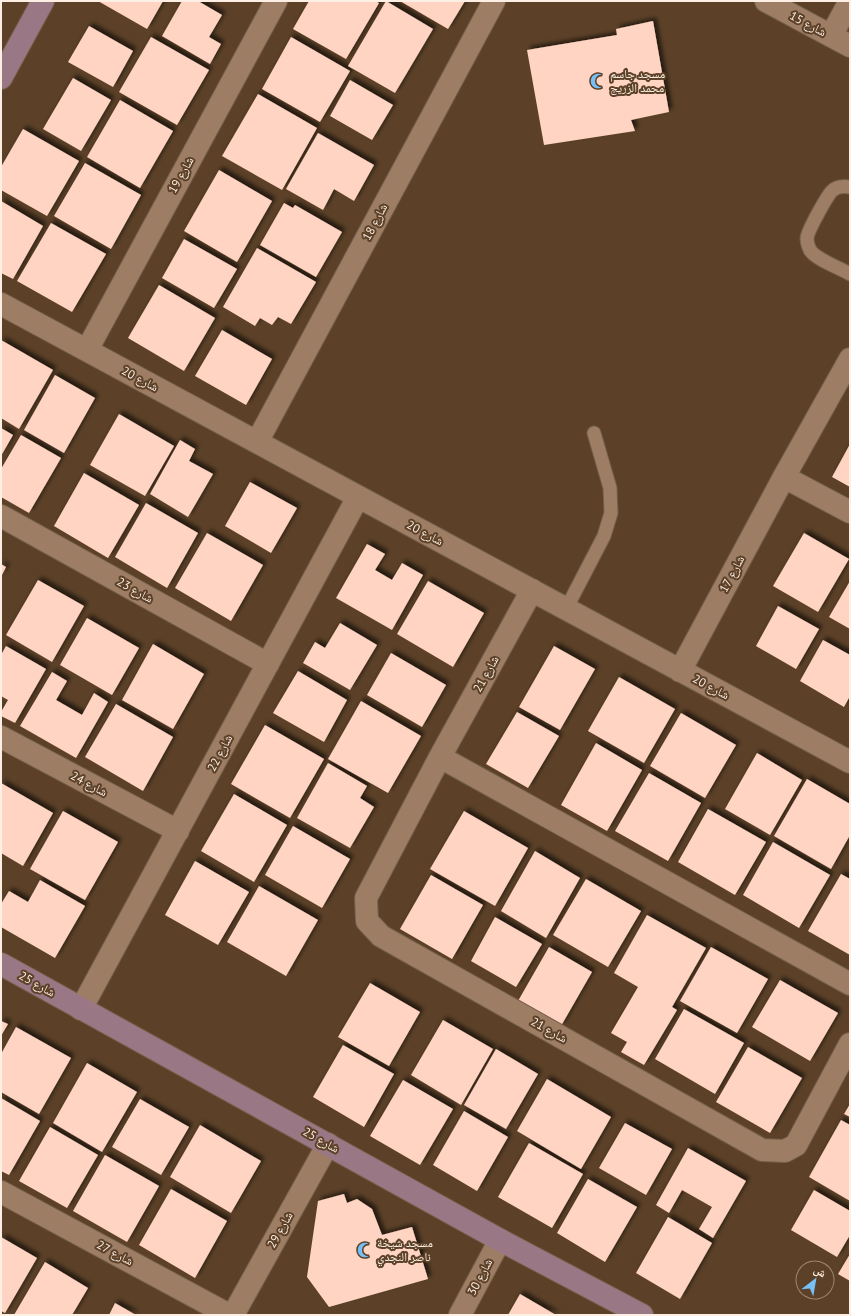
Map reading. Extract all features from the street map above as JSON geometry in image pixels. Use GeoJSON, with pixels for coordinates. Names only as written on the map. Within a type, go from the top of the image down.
{"type":"FeatureCollection","features":[{"type":"Feature","properties":{"kind":"street"},"geometry":{"type":"LineString","coordinates":[[1,78],[43,1]]}},
{"type":"Feature","properties":{"kind":"street","name":"شارع 19"},"geometry":{"type":"LineString","coordinates":[[87,350],[276,1]]}},
{"type":"Feature","properties":{"kind":"street","name":"شارع 18"},"geometry":{"type":"LineString","coordinates":[[257,442],[494,1]]}},
{"type":"Feature","properties":{"kind":"street","name":"شارع 15"},"geometry":{"type":"LineString","coordinates":[[766,1],[850,46]]}},
{"type":"Feature","properties":{"kind":"street"},"geometry":{"type":"LineString","coordinates":[[831,36],[850,2]]}},
{"type":"Feature","properties":{"kind":"street","name":"شارع 20"},"geometry":{"type":"LineString","coordinates":[[1,304],[850,762]]}},
{"type":"Feature","properties":{"kind":"street","name":"شارع 17"},"geometry":{"type":"LineString","coordinates":[[680,670],[784,477],[850,359]]}},
{"type":"Feature","properties":{"kind":"street"},"geometry":{"type":"LineString","coordinates":[[784,477],[850,512]]}},
{"type":"Feature","properties":{"kind":"street","name":"شارع 22"},"geometry":{"type":"LineString","coordinates":[[81,1009],[358,497]]}},
{"type":"Feature","properties":{"kind":"street","name":"شارع 23"},"geometry":{"type":"LineString","coordinates":[[1,516],[268,664]]}},
{"type":"Feature","properties":{"kind":"street","name":"شارع 21"},"geometry":{"type":"LineString","coordinates":[[532,590],[440,757],[366,898],[367,921],[381,936],[762,1150],[785,1152],[796,1145],[850,1044]]}},
{"type":"Feature","properties":{"kind":"street","name":"شارع 24"},"geometry":{"type":"LineString","coordinates":[[1,737],[178,831]]}},
{"type":"Feature","properties":{"kind":"street"},"geometry":{"type":"LineString","coordinates":[[440,757],[850,984]]}},
{"type":"Feature","properties":{"kind":"street","name":"شارع 25"},"geometry":{"type":"LineString","coordinates":[[1,964],[500,1240],[642,1315]]}},
{"type":"Feature","properties":{"kind":"street","name":"شارع 29"},"geometry":{"type":"LineString","coordinates":[[233,1315],[328,1144]]}},
{"type":"Feature","properties":{"kind":"street","name":"شارع 27"},"geometry":{"type":"LineString","coordinates":[[1,1192],[229,1315]]}},
{"type":"Feature","properties":{"kind":"street","name":"شارع 30"},"geometry":{"type":"LineString","coordinates":[[460,1315],[500,1240]]}},
{"type":"Feature","properties":{"kind":"lane"},"geometry":{"type":"LineString","coordinates":[[850,187],[839,187],[833,190],[828,196],[807,238],[808,246],[811,252],[850,274]]}},
{"type":"Feature","properties":{"kind":"lane"},"geometry":{"type":"LineString","coordinates":[[566,609],[604,536],[611,513],[610,488],[594,433]]}},
{"type":"Feature","properties":{"kind":"building"},"geometry":{"type":"Polygon","coordinates":[[[98,1],[163,1],[147,29],[98,1]]]}},
{"type":"Feature","properties":{"kind":"building"},"geometry":{"type":"Polygon","coordinates":[[[182,1],[198,1],[222,15],[209,37],[221,44],[210,64],[162,36],[182,1]]]}},
{"type":"Feature","properties":{"kind":"building"},"geometry":{"type":"Polygon","coordinates":[[[309,1],[375,1],[379,3],[346,59],[293,29],[309,1]]]}},
{"type":"Feature","properties":{"kind":"building"},"geometry":{"type":"Polygon","coordinates":[[[386,1],[433,29],[395,93],[348,66],[386,1]]]}},
{"type":"Feature","properties":{"kind":"building"},"geometry":{"type":"Polygon","coordinates":[[[400,1],[465,1],[448,29],[400,1]]]}},
{"type":"Feature","properties":{"kind":"building","name":"مسجد جاسم محمد الزريج"},"geometry":{"type":"Polygon","coordinates":[[[653,21],[669,112],[631,120],[635,131],[544,145],[527,50],[617,35],[616,29],[653,21]]]}},
{"type":"Feature","properties":{"kind":"building"},"geometry":{"type":"Polygon","coordinates":[[[89,26],[133,51],[113,87],[68,62],[89,26]]]}},
{"type":"Feature","properties":{"kind":"building"},"geometry":{"type":"Polygon","coordinates":[[[151,37],[209,70],[177,125],[119,92],[151,37]]]}},
{"type":"Feature","properties":{"kind":"building"},"geometry":{"type":"Polygon","coordinates":[[[291,37],[350,71],[320,122],[262,89],[291,37]]]}},
{"type":"Feature","properties":{"kind":"building"},"geometry":{"type":"Polygon","coordinates":[[[73,78],[111,100],[81,151],[43,129],[73,78]]]}},
{"type":"Feature","properties":{"kind":"building"},"geometry":{"type":"Polygon","coordinates":[[[350,80],[393,105],[372,140],[330,116],[350,80]]]}},
{"type":"Feature","properties":{"kind":"building"},"geometry":{"type":"Polygon","coordinates":[[[258,94],[317,128],[282,190],[222,156],[258,94]]]}},
{"type":"Feature","properties":{"kind":"building"},"geometry":{"type":"Polygon","coordinates":[[[120,100],[173,131],[140,188],[87,157],[120,100]]]}},
{"type":"Feature","properties":{"kind":"building"},"geometry":{"type":"Polygon","coordinates":[[[23,129],[79,161],[47,216],[1,190],[1,167],[23,129]]]}},
{"type":"Feature","properties":{"kind":"building"},"geometry":{"type":"Polygon","coordinates":[[[318,133],[374,165],[354,201],[334,189],[323,210],[286,189],[318,133]]]}},
{"type":"Feature","properties":{"kind":"building"},"geometry":{"type":"Polygon","coordinates":[[[85,163],[141,195],[111,249],[54,216],[85,163]]]}},
{"type":"Feature","properties":{"kind":"building"},"geometry":{"type":"Polygon","coordinates":[[[219,170],[272,201],[237,262],[184,231],[219,170]]]}},
{"type":"Feature","properties":{"kind":"building"},"geometry":{"type":"Polygon","coordinates":[[[1,201],[43,226],[13,279],[1,273],[1,201]]]}},
{"type":"Feature","properties":{"kind":"building"},"geometry":{"type":"Polygon","coordinates":[[[284,203],[293,208],[295,205],[342,232],[316,277],[260,245],[284,203]]]}},
{"type":"Feature","properties":{"kind":"building"},"geometry":{"type":"Polygon","coordinates":[[[51,223],[106,254],[72,312],[17,281],[51,223]]]}},
{"type":"Feature","properties":{"kind":"building"},"geometry":{"type":"Polygon","coordinates":[[[184,239],[237,269],[214,308],[162,278],[184,239]]]}},
{"type":"Feature","properties":{"kind":"building"},"geometry":{"type":"Polygon","coordinates":[[[257,248],[316,282],[291,324],[278,317],[272,325],[260,318],[255,326],[223,307],[257,248]]]}},
{"type":"Feature","properties":{"kind":"building"},"geometry":{"type":"Polygon","coordinates":[[[159,285],[215,318],[184,371],[128,338],[159,285]]]}},
{"type":"Feature","properties":{"kind":"building"},"geometry":{"type":"Polygon","coordinates":[[[222,330],[272,359],[246,405],[195,376],[222,330]]]}},
{"type":"Feature","properties":{"kind":"building"},"geometry":{"type":"Polygon","coordinates":[[[1,340],[53,370],[19,429],[1,418],[1,340]]]}},
{"type":"Feature","properties":{"kind":"building"},"geometry":{"type":"Polygon","coordinates":[[[55,375],[95,398],[64,453],[24,430],[55,375]]]}},
{"type":"Feature","properties":{"kind":"building"},"geometry":{"type":"Polygon","coordinates":[[[119,414],[174,446],[145,496],[90,465],[119,414]]]}},
{"type":"Feature","properties":{"kind":"building"},"geometry":{"type":"Polygon","coordinates":[[[1,428],[13,435],[1,456],[1,428]]]}},
{"type":"Feature","properties":{"kind":"building"},"geometry":{"type":"Polygon","coordinates":[[[21,435],[61,458],[29,513],[1,497],[1,469],[21,435]]]}},
{"type":"Feature","properties":{"kind":"building"},"geometry":{"type":"Polygon","coordinates":[[[180,440],[195,449],[189,461],[213,474],[188,517],[150,494],[180,440]]]}},
{"type":"Feature","properties":{"kind":"building"},"geometry":{"type":"Polygon","coordinates":[[[850,444],[850,487],[832,477],[850,444]]]}},
{"type":"Feature","properties":{"kind":"building"},"geometry":{"type":"Polygon","coordinates":[[[84,473],[139,505],[108,558],[54,526],[84,473]]]}},
{"type":"Feature","properties":{"kind":"building"},"geometry":{"type":"Polygon","coordinates":[[[250,482],[297,508],[271,553],[225,526],[250,482]]]}},
{"type":"Feature","properties":{"kind":"building"},"geometry":{"type":"Polygon","coordinates":[[[146,503],[198,533],[167,588],[115,557],[146,503]]]}},
{"type":"Feature","properties":{"kind":"building"},"geometry":{"type":"Polygon","coordinates":[[[207,533],[263,565],[231,621],[175,588],[207,533]]]}},
{"type":"Feature","properties":{"kind":"building"},"geometry":{"type":"Polygon","coordinates":[[[804,533],[849,559],[818,612],[773,586],[804,533]]]}},
{"type":"Feature","properties":{"kind":"building"},"geometry":{"type":"Polygon","coordinates":[[[367,544],[385,554],[375,570],[392,580],[402,563],[423,575],[392,630],[336,598],[367,544]]]}},
{"type":"Feature","properties":{"kind":"building"},"geometry":{"type":"Polygon","coordinates":[[[1,564],[6,567],[1,577],[1,564]]]}},
{"type":"Feature","properties":{"kind":"building"},"geometry":{"type":"Polygon","coordinates":[[[38,580],[84,606],[52,662],[6,635],[38,580]]]}},
{"type":"Feature","properties":{"kind":"building"},"geometry":{"type":"Polygon","coordinates":[[[428,581],[484,613],[453,667],[397,634],[428,581]]]}},
{"type":"Feature","properties":{"kind":"building"},"geometry":{"type":"Polygon","coordinates":[[[850,581],[850,629],[829,617],[850,581]]]}},
{"type":"Feature","properties":{"kind":"building"},"geometry":{"type":"Polygon","coordinates":[[[778,606],[819,629],[796,669],[756,646],[778,606]]]}},
{"type":"Feature","properties":{"kind":"building"},"geometry":{"type":"Polygon","coordinates":[[[87,618],[139,648],[112,695],[60,665],[87,618]]]}},
{"type":"Feature","properties":{"kind":"building"},"geometry":{"type":"Polygon","coordinates":[[[340,623],[377,645],[350,690],[303,663],[315,642],[325,648],[340,623]]]}},
{"type":"Feature","properties":{"kind":"building"},"geometry":{"type":"Polygon","coordinates":[[[823,640],[850,655],[850,696],[844,707],[800,681],[823,640]]]}},
{"type":"Feature","properties":{"kind":"building"},"geometry":{"type":"Polygon","coordinates":[[[153,644],[204,674],[173,729],[122,700],[153,644]]]}},
{"type":"Feature","properties":{"kind":"building"},"geometry":{"type":"Polygon","coordinates":[[[6,646],[46,669],[15,723],[1,716],[1,712],[8,700],[1,696],[1,655],[6,646]]]}},
{"type":"Feature","properties":{"kind":"building"},"geometry":{"type":"Polygon","coordinates":[[[554,646],[595,669],[560,730],[519,707],[554,646]]]}},
{"type":"Feature","properties":{"kind":"building"},"geometry":{"type":"Polygon","coordinates":[[[391,653],[446,685],[422,727],[367,695],[391,653]]]}},
{"type":"Feature","properties":{"kind":"building"},"geometry":{"type":"Polygon","coordinates":[[[298,671],[347,700],[324,742],[273,713],[298,671]]]}},
{"type":"Feature","properties":{"kind":"building"},"geometry":{"type":"Polygon","coordinates":[[[52,672],[67,681],[56,700],[82,715],[94,693],[108,702],[76,758],[20,726],[52,672]]]}},
{"type":"Feature","properties":{"kind":"building"},"geometry":{"type":"Polygon","coordinates":[[[619,677],[675,709],[644,763],[588,731],[619,677]]]}},
{"type":"Feature","properties":{"kind":"building"},"geometry":{"type":"Polygon","coordinates":[[[361,701],[421,736],[388,793],[328,759],[361,701]]]}},
{"type":"Feature","properties":{"kind":"building"},"geometry":{"type":"Polygon","coordinates":[[[116,704],[173,737],[143,791],[85,757],[116,704]]]}},
{"type":"Feature","properties":{"kind":"building"},"geometry":{"type":"Polygon","coordinates":[[[517,712],[559,736],[528,788],[486,764],[517,712]]]}},
{"type":"Feature","properties":{"kind":"building"},"geometry":{"type":"Polygon","coordinates":[[[681,713],[736,745],[705,798],[650,766],[681,713]]]}},
{"type":"Feature","properties":{"kind":"building"},"geometry":{"type":"Polygon","coordinates":[[[265,725],[324,759],[290,818],[231,784],[265,725]]]}},
{"type":"Feature","properties":{"kind":"building"},"geometry":{"type":"Polygon","coordinates":[[[596,743],[642,770],[607,831],[561,805],[596,743]]]}},
{"type":"Feature","properties":{"kind":"building"},"geometry":{"type":"Polygon","coordinates":[[[757,753],[802,780],[770,835],[725,809],[757,753]]]}},
{"type":"Feature","properties":{"kind":"building"},"geometry":{"type":"Polygon","coordinates":[[[328,763],[367,786],[360,798],[374,807],[350,848],[297,818],[328,763]]]}},
{"type":"Feature","properties":{"kind":"building"},"geometry":{"type":"Polygon","coordinates":[[[649,773],[701,803],[668,861],[615,831],[649,773]]]}},
{"type":"Feature","properties":{"kind":"building"},"geometry":{"type":"Polygon","coordinates":[[[807,779],[850,804],[850,835],[831,869],[774,836],[807,779]]]}},
{"type":"Feature","properties":{"kind":"building"},"geometry":{"type":"Polygon","coordinates":[[[1,783],[53,813],[23,866],[1,853],[1,783]]]}},
{"type":"Feature","properties":{"kind":"building"},"geometry":{"type":"Polygon","coordinates":[[[234,794],[287,825],[254,882],[201,851],[234,794]]]}},
{"type":"Feature","properties":{"kind":"building"},"geometry":{"type":"Polygon","coordinates":[[[708,809],[766,842],[735,895],[678,862],[708,809]]]}},
{"type":"Feature","properties":{"kind":"building"},"geometry":{"type":"Polygon","coordinates":[[[63,811],[118,842],[85,900],[30,869],[63,811]]]}},
{"type":"Feature","properties":{"kind":"building"},"geometry":{"type":"Polygon","coordinates":[[[464,811],[528,848],[495,906],[430,869],[464,811]]]}},
{"type":"Feature","properties":{"kind":"building"},"geometry":{"type":"Polygon","coordinates":[[[293,826],[350,859],[322,908],[265,875],[293,826]]]}},
{"type":"Feature","properties":{"kind":"building"},"geometry":{"type":"Polygon","coordinates":[[[773,842],[830,875],[799,928],[743,895],[773,842]]]}},
{"type":"Feature","properties":{"kind":"building"},"geometry":{"type":"Polygon","coordinates":[[[535,851],[580,878],[546,938],[501,911],[535,851]]]}},
{"type":"Feature","properties":{"kind":"building"},"geometry":{"type":"Polygon","coordinates":[[[195,861],[249,892],[218,945],[165,915],[195,861]]]}},
{"type":"Feature","properties":{"kind":"building"},"geometry":{"type":"Polygon","coordinates":[[[841,874],[850,879],[850,955],[808,931],[841,874]]]}},
{"type":"Feature","properties":{"kind":"building"},"geometry":{"type":"Polygon","coordinates":[[[431,875],[483,905],[452,959],[400,929],[431,875]]]}},
{"type":"Feature","properties":{"kind":"building"},"geometry":{"type":"Polygon","coordinates":[[[586,879],[641,911],[608,967],[553,935],[586,879]]]}},
{"type":"Feature","properties":{"kind":"building"},"geometry":{"type":"Polygon","coordinates":[[[40,880],[85,906],[55,958],[1,927],[1,904],[9,891],[28,902],[40,880]]]}},
{"type":"Feature","properties":{"kind":"building"},"geometry":{"type":"Polygon","coordinates":[[[259,886],[318,920],[286,976],[227,942],[259,886]]]}},
{"type":"Feature","properties":{"kind":"building"},"geometry":{"type":"Polygon","coordinates":[[[647,915],[706,948],[672,1007],[677,1010],[644,1065],[621,1052],[627,1042],[611,1033],[638,987],[614,973],[647,915]]]}},
{"type":"Feature","properties":{"kind":"building"},"geometry":{"type":"Polygon","coordinates":[[[495,917],[542,944],[516,987],[471,961],[495,917]]]}},
{"type":"Feature","properties":{"kind":"building"},"geometry":{"type":"Polygon","coordinates":[[[549,947],[592,972],[561,1026],[518,1001],[549,947]]]}},
{"type":"Feature","properties":{"kind":"building"},"geometry":{"type":"Polygon","coordinates":[[[711,947],[768,979],[737,1033],[680,1001],[711,947]]]}},
{"type":"Feature","properties":{"kind":"building"},"geometry":{"type":"Polygon","coordinates":[[[780,980],[838,1013],[810,1061],[752,1027],[780,980]]]}},
{"type":"Feature","properties":{"kind":"building"},"geometry":{"type":"Polygon","coordinates":[[[370,983],[420,1012],[389,1066],[338,1037],[370,983]]]}},
{"type":"Feature","properties":{"kind":"building"},"geometry":{"type":"Polygon","coordinates":[[[684,1009],[744,1043],[715,1094],[655,1059],[684,1009]]]}},
{"type":"Feature","properties":{"kind":"building"},"geometry":{"type":"Polygon","coordinates":[[[443,1020],[493,1049],[461,1105],[411,1075],[443,1020]]]}},
{"type":"Feature","properties":{"kind":"building"},"geometry":{"type":"Polygon","coordinates":[[[1,1021],[8,1024],[1,1036],[1,1021]]]}},
{"type":"Feature","properties":{"kind":"building"},"geometry":{"type":"Polygon","coordinates":[[[16,1027],[71,1058],[39,1114],[1,1092],[1,1054],[16,1027]]]}},
{"type":"Feature","properties":{"kind":"building"},"geometry":{"type":"Polygon","coordinates":[[[343,1045],[394,1074],[364,1127],[313,1097],[343,1045]]]}},
{"type":"Feature","properties":{"kind":"building"},"geometry":{"type":"Polygon","coordinates":[[[748,1047],[802,1078],[770,1133],[716,1102],[748,1047]]]}},
{"type":"Feature","properties":{"kind":"building"},"geometry":{"type":"Polygon","coordinates":[[[496,1049],[538,1074],[506,1129],[464,1105],[496,1049]]]}},
{"type":"Feature","properties":{"kind":"building"},"geometry":{"type":"Polygon","coordinates":[[[87,1063],[137,1092],[102,1152],[53,1123],[87,1063]]]}},
{"type":"Feature","properties":{"kind":"building"},"geometry":{"type":"Polygon","coordinates":[[[547,1079],[611,1117],[581,1169],[517,1131],[547,1079]]]}},
{"type":"Feature","properties":{"kind":"building"},"geometry":{"type":"Polygon","coordinates":[[[403,1080],[453,1109],[420,1165],[370,1136],[403,1080]]]}},
{"type":"Feature","properties":{"kind":"building"},"geometry":{"type":"Polygon","coordinates":[[[1,1098],[40,1121],[9,1175],[1,1171],[1,1098]]]}},
{"type":"Feature","properties":{"kind":"building"},"geometry":{"type":"Polygon","coordinates":[[[140,1099],[189,1127],[161,1175],[112,1147],[140,1099]]]}},
{"type":"Feature","properties":{"kind":"building"},"geometry":{"type":"Polygon","coordinates":[[[850,1104],[850,1117],[844,1114],[850,1104]]]}},
{"type":"Feature","properties":{"kind":"building"},"geometry":{"type":"Polygon","coordinates":[[[464,1111],[508,1137],[477,1191],[433,1165],[464,1111]]]}},
{"type":"Feature","properties":{"kind":"building"},"geometry":{"type":"Polygon","coordinates":[[[841,1120],[850,1125],[850,1201],[809,1177],[841,1120]]]}},
{"type":"Feature","properties":{"kind":"building"},"geometry":{"type":"Polygon","coordinates":[[[625,1123],[672,1149],[646,1195],[599,1168],[625,1123]]]}},
{"type":"Feature","properties":{"kind":"building"},"geometry":{"type":"Polygon","coordinates":[[[200,1125],[261,1161],[231,1213],[170,1177],[200,1125]]]}},
{"type":"Feature","properties":{"kind":"building"},"geometry":{"type":"Polygon","coordinates":[[[50,1127],[98,1155],[67,1208],[19,1181],[50,1127]]]}},
{"type":"Feature","properties":{"kind":"building"},"geometry":{"type":"Polygon","coordinates":[[[529,1143],[583,1174],[552,1228],[498,1197],[529,1143]]]}},
{"type":"Feature","properties":{"kind":"building"},"geometry":{"type":"Polygon","coordinates":[[[688,1148],[746,1181],[713,1238],[699,1229],[712,1207],[682,1190],[669,1213],[656,1205],[688,1148]]]}},
{"type":"Feature","properties":{"kind":"building"},"geometry":{"type":"Polygon","coordinates":[[[105,1155],[159,1186],[127,1242],[73,1211],[105,1155]]]}},
{"type":"Feature","properties":{"kind":"building"},"geometry":{"type":"Polygon","coordinates":[[[588,1179],[637,1207],[605,1262],[557,1233],[588,1179]]]}},
{"type":"Feature","properties":{"kind":"building"},"geometry":{"type":"Polygon","coordinates":[[[171,1189],[227,1221],[195,1278],[139,1245],[171,1189]]]}},
{"type":"Feature","properties":{"kind":"building"},"geometry":{"type":"Polygon","coordinates":[[[814,1190],[850,1211],[850,1235],[837,1257],[791,1230],[814,1190]]]}},
{"type":"Feature","properties":{"kind":"building","name":"مسجد شيخة ناصر النجدي"},"geometry":{"type":"Polygon","coordinates":[[[344,1194],[347,1203],[357,1199],[372,1209],[382,1235],[412,1227],[428,1279],[329,1307],[307,1277],[318,1201],[344,1194]]]}},
{"type":"Feature","properties":{"kind":"building"},"geometry":{"type":"Polygon","coordinates":[[[668,1217],[712,1243],[680,1299],[636,1273],[668,1217]]]}},
{"type":"Feature","properties":{"kind":"building"},"geometry":{"type":"Polygon","coordinates":[[[1,1237],[37,1258],[5,1313],[1,1311],[1,1237]]]}},
{"type":"Feature","properties":{"kind":"building"},"geometry":{"type":"Polygon","coordinates":[[[850,1254],[850,1281],[838,1274],[850,1254]]]}},
{"type":"Feature","properties":{"kind":"building"},"geometry":{"type":"Polygon","coordinates":[[[45,1262],[88,1288],[72,1315],[14,1315],[45,1262]]]}},
{"type":"Feature","properties":{"kind":"building"},"geometry":{"type":"Polygon","coordinates":[[[520,1294],[556,1315],[508,1315],[520,1294]]]}},
{"type":"Feature","properties":{"kind":"building"},"geometry":{"type":"Polygon","coordinates":[[[115,1303],[136,1315],[109,1315],[115,1303]]]}},
{"type":"Feature","properties":{"kind":"place","name":"مسجد جاسم محمد الزريج"},"geometry":{"type":"Point","coordinates":[598,81]}},
{"type":"Feature","properties":{"kind":"place","name":"مسجد شيخة ناصر النجدي"},"geometry":{"type":"Point","coordinates":[365,1250]}}]}
